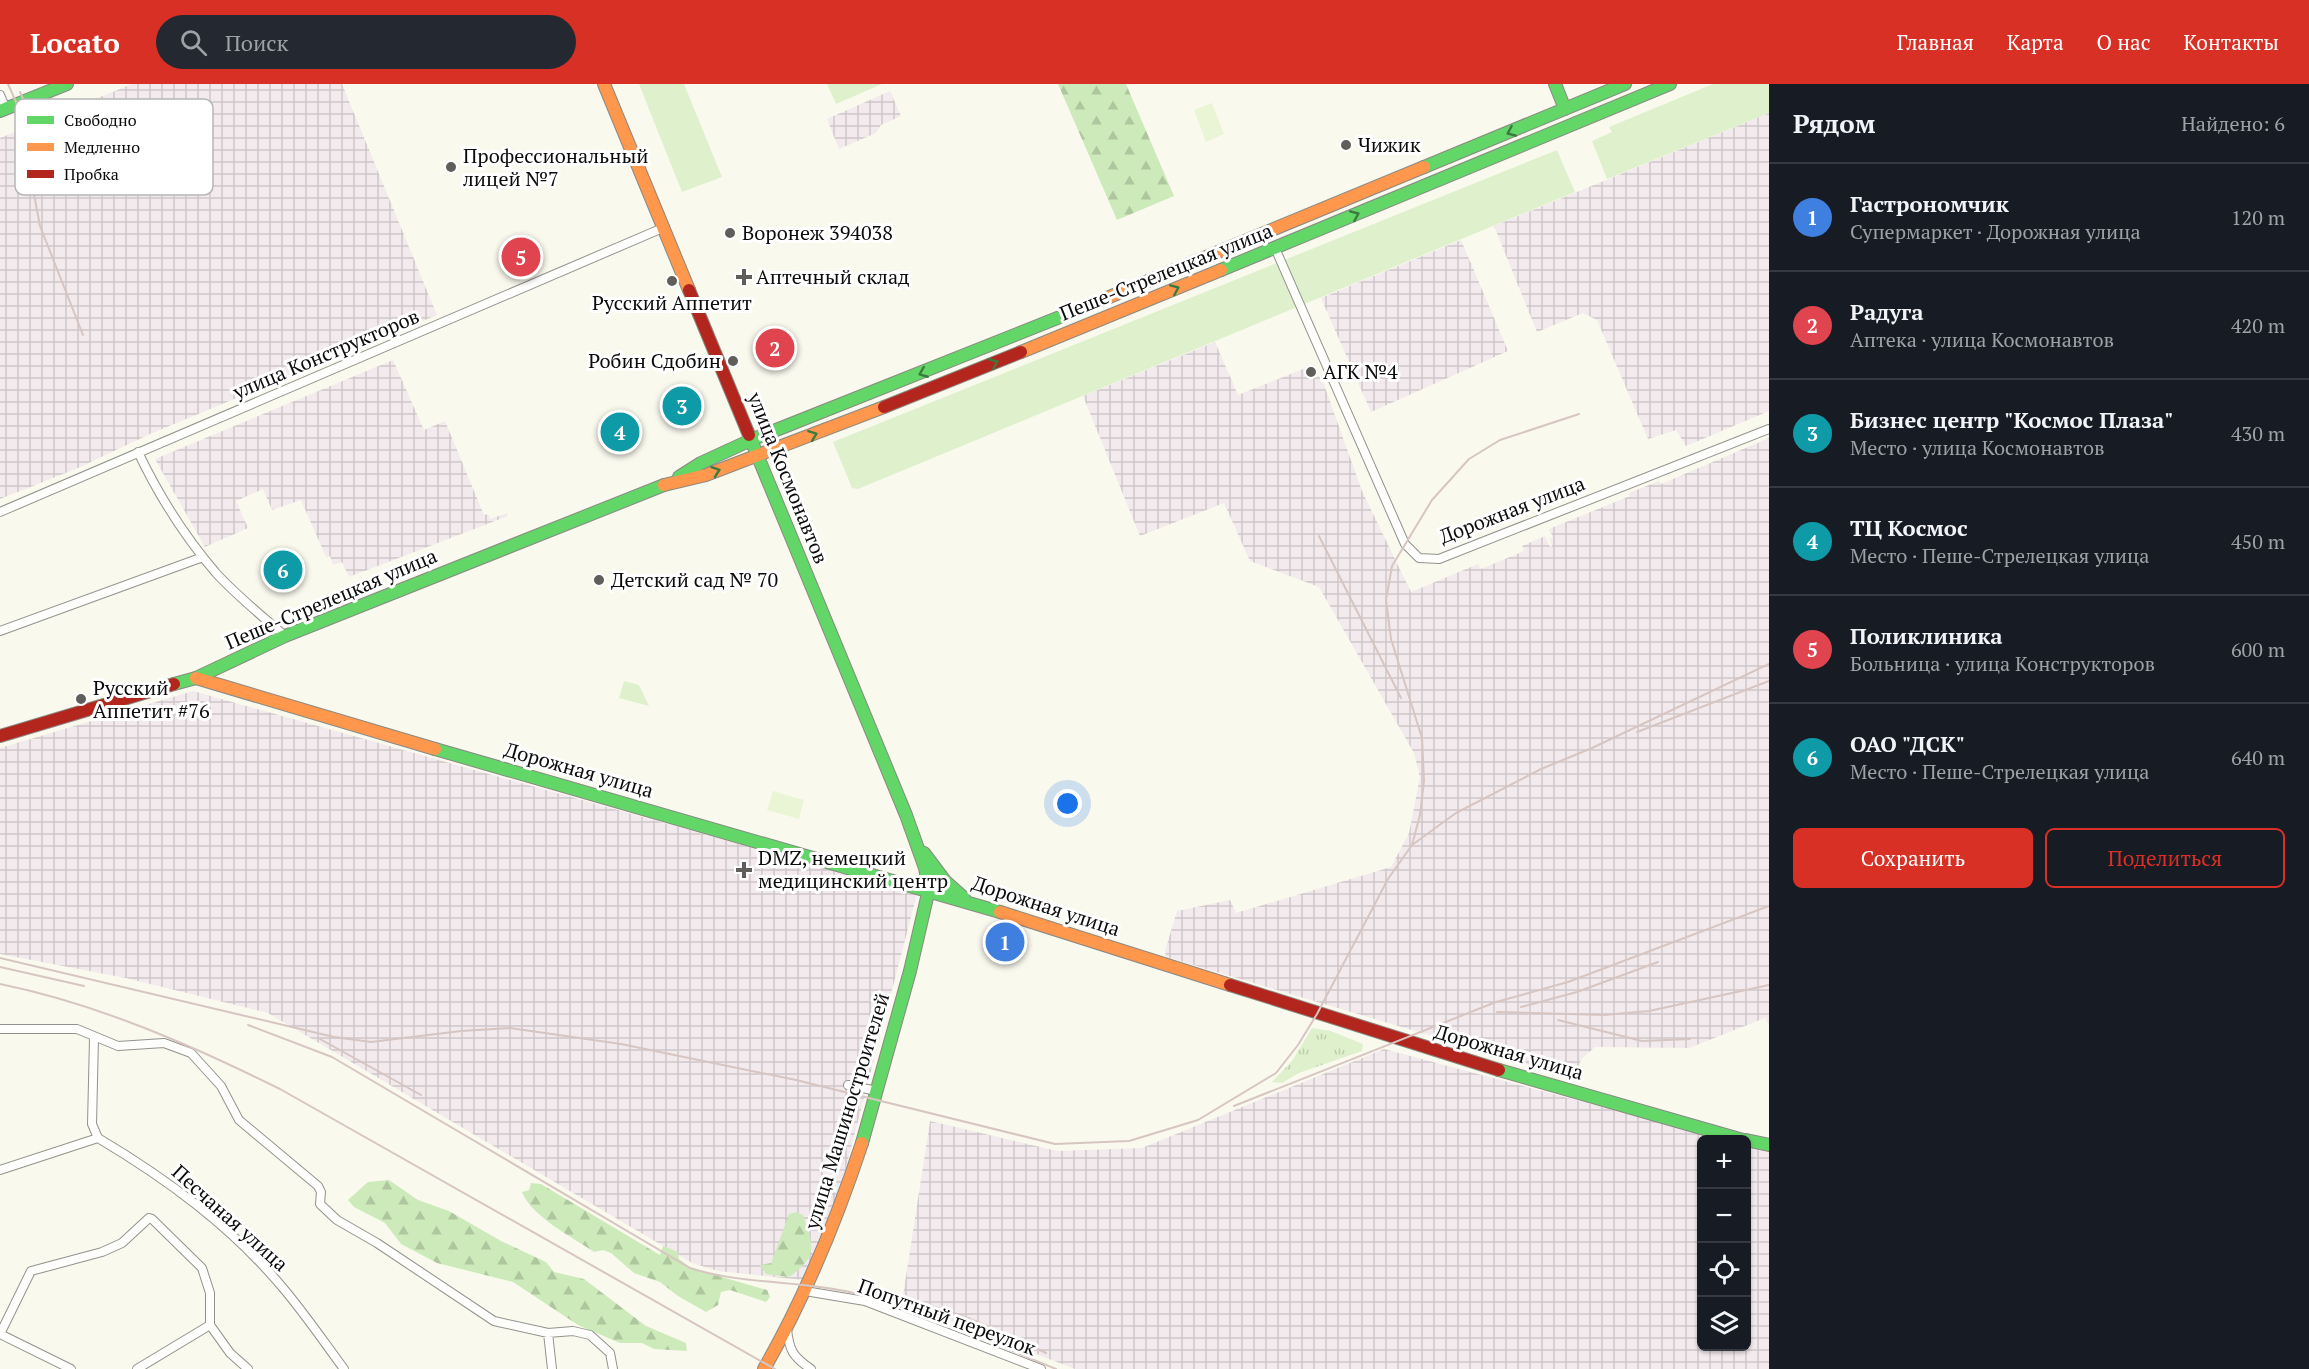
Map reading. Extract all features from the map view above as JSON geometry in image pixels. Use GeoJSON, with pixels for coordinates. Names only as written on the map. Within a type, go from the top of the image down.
{"type":"FeatureCollection","features":[{"type":"Feature","properties":{"kind":"street"},"geometry":{"type":"LineString","coordinates":[[30,99],[67,84]]}},
{"type":"Feature","properties":{"kind":"street","name":"улица Космонавтов"},"geometry":{"type":"LineString","coordinates":[[604,84],[918,843],[928,889]]}},
{"type":"Feature","properties":{"kind":"street"},"geometry":{"type":"LineString","coordinates":[[1555,84],[1565,109]]}},
{"type":"Feature","properties":{"kind":"street","name":"Пеше-Стрелецкая улица"},"geometry":{"type":"LineString","coordinates":[[671,482],[701,463],[751,440],[939,367],[1624,84]]}},
{"type":"Feature","properties":{"kind":"street","name":"Пеше-Стрелецкая улица"},"geometry":{"type":"LineString","coordinates":[[0,736],[196,678],[285,636],[671,482],[706,475],[758,456],[1275,248],[1670,84]]}},
{"type":"Feature","properties":{"kind":"street"},"geometry":{"type":"LineString","coordinates":[[0,95],[3,110]]}},
{"type":"Feature","properties":{"kind":"street","name":"улица Конструкторов"},"geometry":{"type":"LineString","coordinates":[[0,512],[665,227]]}},
{"type":"Feature","properties":{"kind":"street","name":"Дорожная улица"},"geometry":{"type":"LineString","coordinates":[[1275,248],[1405,544],[1419,558],[1439,560],[1769,429]]}},
{"type":"Feature","properties":{"kind":"street"},"geometry":{"type":"LineString","coordinates":[[138,452],[167,507],[203,557],[218,575],[285,636]]}},
{"type":"Feature","properties":{"kind":"street"},"geometry":{"type":"LineString","coordinates":[[0,631],[203,557]]}},
{"type":"Feature","properties":{"kind":"street","name":"Дорожная улица"},"geometry":{"type":"LineString","coordinates":[[196,678],[511,771],[928,889],[1449,1055],[1728,1135]]}},
{"type":"Feature","properties":{"kind":"street"},"geometry":{"type":"LineString","coordinates":[[918,843],[945,880],[970,902]]}},
{"type":"Feature","properties":{"kind":"street","name":"улица Машиностроителей"},"geometry":{"type":"LineString","coordinates":[[764,1369],[806,1291],[842,1209],[899,1012],[928,889]]}},
{"type":"Feature","properties":{"kind":"street"},"geometry":{"type":"LineString","coordinates":[[0,1029],[77,1029],[94,1038],[118,1046],[164,1043],[191,1053],[221,1086],[239,1120],[318,1186],[321,1192],[320,1203],[337,1220],[378,1243],[494,1321],[548,1333],[573,1331],[590,1335],[610,1353],[613,1369]]}},
{"type":"Feature","properties":{"kind":"street"},"geometry":{"type":"LineString","coordinates":[[0,1170],[98,1138],[92,1124],[94,1038]]}},
{"type":"Feature","properties":{"kind":"street"},"geometry":{"type":"LineString","coordinates":[[848,1084],[877,1091]]}},
{"type":"Feature","properties":{"kind":"street","name":"Песчаная улица"},"geometry":{"type":"LineString","coordinates":[[98,1138],[166,1180],[241,1244],[283,1288],[345,1369]]}},
{"type":"Feature","properties":{"kind":"street","name":"Дорожная улица"},"geometry":{"type":"LineString","coordinates":[[1751,1141],[1769,1145]]}},
{"type":"Feature","properties":{"kind":"street"},"geometry":{"type":"LineString","coordinates":[[71,1369],[0,1334],[31,1271],[102,1252],[122,1244],[148,1218],[152,1219],[202,1268],[210,1293],[210,1325],[230,1353],[248,1369]]}},
{"type":"Feature","properties":{"kind":"street","name":"Попутный переулок"},"geometry":{"type":"LineString","coordinates":[[806,1291],[866,1301],[1041,1369]]}},
{"type":"Feature","properties":{"kind":"street"},"geometry":{"type":"LineString","coordinates":[[137,1369],[210,1325]]}},
{"type":"Feature","properties":{"kind":"street"},"geometry":{"type":"LineString","coordinates":[[787,1328],[788,1348],[794,1358],[811,1369]]}},
{"type":"Feature","properties":{"kind":"street"},"geometry":{"type":"LineString","coordinates":[[548,1333],[552,1369]]}},
{"type":"Feature","properties":{"kind":"shaded area"},"geometry":{"type":"Polygon","coordinates":[[[132,84],[342,84],[437,315],[0,499],[0,138],[15,132],[15,195],[213,195],[213,99],[95,99],[132,84]]]}},
{"type":"Feature","properties":{"kind":"shaded area"},"geometry":{"type":"Polygon","coordinates":[[[890,91],[901,116],[881,125],[876,133],[839,149],[827,119],[890,91]]]}},
{"type":"Feature","properties":{"kind":"shaded area"},"geometry":{"type":"Polygon","coordinates":[[[1769,113],[1769,411],[1686,446],[1676,430],[1648,439],[1597,320],[1583,313],[1537,332],[1494,226],[1769,113]]]}},
{"type":"Feature","properties":{"kind":"shaded area"},"geometry":{"type":"Polygon","coordinates":[[[1461,240],[1508,351],[1371,412],[1321,298],[1461,240]]]}},
{"type":"Feature","properties":{"kind":"shaded area"},"geometry":{"type":"Polygon","coordinates":[[[1215,342],[1238,395],[1313,365],[1317,375],[1322,379],[1362,491],[1411,592],[1478,564],[1481,569],[1524,551],[1522,546],[1545,536],[1550,547],[1552,546],[1550,539],[1553,537],[1549,529],[1630,496],[1629,493],[1659,481],[1661,484],[1769,438],[1769,1025],[1765,1018],[1689,1048],[1595,1047],[1581,1059],[1579,1068],[1568,1067],[1559,1062],[1543,1069],[1166,957],[1165,951],[1177,911],[1230,900],[1236,913],[1391,867],[1409,833],[1420,777],[1414,753],[1319,587],[1250,561],[1224,503],[1140,536],[1083,396],[1215,342]]]}},
{"type":"Feature","properties":{"kind":"shaded area"},"geometry":{"type":"Polygon","coordinates":[[[393,360],[424,430],[445,421],[484,515],[488,514],[490,519],[507,513],[508,516],[349,577],[342,562],[333,565],[330,556],[326,557],[301,500],[272,510],[263,489],[236,501],[248,528],[205,547],[155,459],[393,360]]]}},
{"type":"Feature","properties":{"kind":"shaded area"},"geometry":{"type":"Polygon","coordinates":[[[193,691],[917,894],[836,1206],[803,1280],[718,1271],[692,1263],[268,1013],[126,978],[0,954],[0,748],[193,691]]]}},
{"type":"Feature","properties":{"kind":"shaded area"},"geometry":{"type":"Polygon","coordinates":[[[1384,1049],[1707,1135],[1697,1135],[1697,1351],[1751,1351],[1751,1147],[1769,1152],[1769,1369],[1075,1369],[902,1302],[930,1121],[1057,1151],[1142,1148],[1384,1049]]]}},
{"type":"Feature","properties":{"kind":"green space"},"geometry":{"type":"Polygon","coordinates":[[[639,84],[684,84],[722,177],[682,192],[639,84]]]}},
{"type":"Feature","properties":{"kind":"green space"},"geometry":{"type":"Polygon","coordinates":[[[827,84],[882,84],[836,104],[827,84]]]}},
{"type":"Feature","properties":{"kind":"green space"},"geometry":{"type":"Polygon","coordinates":[[[1058,84],[1126,84],[1174,196],[1117,220],[1058,84]]]}},
{"type":"Feature","properties":{"kind":"green space"},"geometry":{"type":"Polygon","coordinates":[[[1713,84],[1769,84],[1769,113],[1607,179],[1592,141],[1612,132],[1609,127],[1713,84]]]}},
{"type":"Feature","properties":{"kind":"green space"},"geometry":{"type":"Polygon","coordinates":[[[1212,103],[1224,134],[1206,142],[1194,110],[1212,103]]]}},
{"type":"Feature","properties":{"kind":"green space"},"geometry":{"type":"Polygon","coordinates":[[[1557,150],[1575,192],[858,489],[852,488],[833,442],[1557,150]]]}},
{"type":"Feature","properties":{"kind":"green space"},"geometry":{"type":"Polygon","coordinates":[[[624,681],[639,685],[649,706],[619,698],[624,681]]]}},
{"type":"Feature","properties":{"kind":"green space"},"geometry":{"type":"Polygon","coordinates":[[[773,791],[804,800],[799,819],[767,810],[773,791]]]}},
{"type":"Feature","properties":{"kind":"green space"},"geometry":{"type":"Polygon","coordinates":[[[1312,1028],[1331,1031],[1363,1044],[1362,1051],[1299,1073],[1282,1083],[1272,1082],[1292,1061],[1312,1028]]]}},
{"type":"Feature","properties":{"kind":"green space"},"geometry":{"type":"Polygon","coordinates":[[[389,1180],[418,1200],[449,1211],[501,1241],[546,1262],[554,1272],[584,1279],[646,1326],[686,1343],[687,1351],[654,1349],[642,1343],[620,1343],[578,1325],[513,1282],[437,1263],[401,1244],[385,1223],[354,1207],[348,1200],[368,1182],[389,1180]]]}},
{"type":"Feature","properties":{"kind":"green space"},"geometry":{"type":"Polygon","coordinates":[[[531,1183],[541,1184],[660,1255],[663,1246],[678,1252],[679,1259],[691,1268],[767,1290],[770,1297],[766,1302],[730,1290],[721,1292],[718,1305],[706,1312],[678,1296],[660,1282],[634,1273],[611,1253],[603,1250],[594,1252],[543,1218],[522,1192],[529,1190],[531,1183]]]}},
{"type":"Feature","properties":{"kind":"green space"},"geometry":{"type":"Polygon","coordinates":[[[797,1212],[803,1215],[809,1235],[811,1250],[809,1256],[799,1270],[789,1277],[766,1274],[760,1265],[771,1263],[789,1214],[797,1212]]]}},
{"type":"Feature","properties":{"kind":"railway"},"geometry":{"type":"LineString","coordinates":[[8,84],[15,100]]}},
{"type":"Feature","properties":{"kind":"railway"},"geometry":{"type":"LineString","coordinates":[[20,92],[23,99]]}},
{"type":"Feature","properties":{"kind":"railway"},"geometry":{"type":"LineString","coordinates":[[34,195],[40,226],[83,335]]}},
{"type":"Feature","properties":{"kind":"railway"},"geometry":{"type":"LineString","coordinates":[[0,958],[334,1037],[371,1042],[461,1031],[510,1028],[621,1044],[796,1080],[1055,1144],[1129,1141],[1198,1120],[1276,1073],[1298,1045],[1317,1014],[1388,879],[1412,845],[1420,815],[1424,781],[1422,738],[1391,639],[1386,600],[1392,566],[1432,500],[1469,459],[1500,440],[1579,414]]}},
{"type":"Feature","properties":{"kind":"railway"},"geometry":{"type":"LineString","coordinates":[[1319,536],[1401,698]]}},
{"type":"Feature","properties":{"kind":"railway"},"geometry":{"type":"LineString","coordinates":[[1412,845],[1456,813],[1541,769],[1592,748],[1769,664]]}},
{"type":"Feature","properties":{"kind":"railway"},"geometry":{"type":"LineString","coordinates":[[1637,732],[1769,681]]}},
{"type":"Feature","properties":{"kind":"railway"},"geometry":{"type":"LineString","coordinates":[[1234,1106],[1496,1002],[1568,982],[1769,906]]}},
{"type":"Feature","properties":{"kind":"railway"},"geometry":{"type":"LineString","coordinates":[[1521,1007],[1577,992],[1658,962]]}},
{"type":"Feature","properties":{"kind":"railway"},"geometry":{"type":"LineString","coordinates":[[0,967],[84,986]]}},
{"type":"Feature","properties":{"kind":"railway"},"geometry":{"type":"LineString","coordinates":[[0,984],[37,992],[108,1014],[178,1042],[280,1089],[775,1369]]}},
{"type":"Feature","properties":{"kind":"railway"},"geometry":{"type":"LineString","coordinates":[[1497,1012],[1604,1015],[1649,1011],[1769,985]]}},
{"type":"Feature","properties":{"kind":"railway"},"geometry":{"type":"LineString","coordinates":[[1558,1020],[1642,1041],[1690,1039]]}},
{"type":"Feature","properties":{"kind":"railway"},"geometry":{"type":"LineString","coordinates":[[248,1025],[332,1057],[690,1268],[730,1277],[834,1289],[880,1300],[956,1327],[1056,1369]]}},
{"type":"Feature","properties":{"kind":"railway"},"geometry":{"type":"LineString","coordinates":[[320,1039],[421,1095]]}},
{"type":"Feature","properties":{"kind":"railway"},"geometry":{"type":"LineString","coordinates":[[886,1297],[948,1311],[988,1326],[1046,1353]]}},
{"type":"Feature","properties":{"kind":"traffic: fast"},"geometry":{"type":"LineString","coordinates":[[30,99],[67,84]]}},
{"type":"Feature","properties":{"kind":"traffic: fast"},"geometry":{"type":"LineString","coordinates":[[1555,84],[1565,109]]}},
{"type":"Feature","properties":{"kind":"traffic: fast"},"geometry":{"type":"LineString","coordinates":[[1424,167],[1625,84]]}},
{"type":"Feature","properties":{"kind":"traffic: fast"},"geometry":{"type":"LineString","coordinates":[[1221,270],[1670,84]]}},
{"type":"Feature","properties":{"kind":"traffic: fast"},"geometry":{"type":"LineString","coordinates":[[0,111],[15,105]]}},
{"type":"Feature","properties":{"kind":"traffic: fast"},"geometry":{"type":"LineString","coordinates":[[679,477],[701,463],[751,440],[1085,307]]}},
{"type":"Feature","properties":{"kind":"traffic: fast"},"geometry":{"type":"LineString","coordinates":[[749,435],[906,815],[925,868],[929,889],[910,971],[862,1143]]}},
{"type":"Feature","properties":{"kind":"traffic: fast"},"geometry":{"type":"LineString","coordinates":[[174,684],[196,678],[285,636],[664,485]]}},
{"type":"Feature","properties":{"kind":"traffic: fast"},"geometry":{"type":"LineString","coordinates":[[435,749],[1000,912]]}},
{"type":"Feature","properties":{"kind":"traffic: fast"},"geometry":{"type":"LineString","coordinates":[[924,853],[945,881],[964,898]]}},
{"type":"Feature","properties":{"kind":"traffic: fast"},"geometry":{"type":"LineString","coordinates":[[1499,1070],[1726,1135]]}},
{"type":"Feature","properties":{"kind":"traffic: fast"},"geometry":{"type":"LineString","coordinates":[[1751,1141],[1769,1145]]}},
{"type":"Feature","properties":{"kind":"traffic: slow"},"geometry":{"type":"LineString","coordinates":[[604,84],[689,290]]}},
{"type":"Feature","properties":{"kind":"traffic: slow"},"geometry":{"type":"LineString","coordinates":[[1085,307],[1424,167]]}},
{"type":"Feature","properties":{"kind":"traffic: slow"},"geometry":{"type":"LineString","coordinates":[[1021,352],[1221,270]]}},
{"type":"Feature","properties":{"kind":"traffic: slow"},"geometry":{"type":"LineString","coordinates":[[664,485],[706,475],[884,407]]}},
{"type":"Feature","properties":{"kind":"traffic: slow"},"geometry":{"type":"LineString","coordinates":[[196,678],[435,749]]}},
{"type":"Feature","properties":{"kind":"traffic: slow"},"geometry":{"type":"LineString","coordinates":[[1000,912],[1230,985]]}},
{"type":"Feature","properties":{"kind":"traffic: slow"},"geometry":{"type":"LineString","coordinates":[[764,1369],[819,1259],[862,1143]]}},
{"type":"Feature","properties":{"kind":"traffic: jam"},"geometry":{"type":"LineString","coordinates":[[689,290],[749,435]]}},
{"type":"Feature","properties":{"kind":"traffic: jam"},"geometry":{"type":"LineString","coordinates":[[884,407],[1021,352]]}},
{"type":"Feature","properties":{"kind":"traffic: jam"},"geometry":{"type":"LineString","coordinates":[[0,736],[174,684]]}},
{"type":"Feature","properties":{"kind":"traffic: jam"},"geometry":{"type":"LineString","coordinates":[[1230,985],[1499,1070]]}},
{"type":"Feature","properties":{"kind":"place","name":"Чижик"},"geometry":{"type":"Point","coordinates":[1346,145]}},
{"type":"Feature","properties":{"kind":"place","name":"Профессиональный лицей №7"},"geometry":{"type":"Point","coordinates":[451,167]}},
{"type":"Feature","properties":{"kind":"place","name":"Воронеж 394038"},"geometry":{"type":"Point","coordinates":[730,233]}},
{"type":"Feature","properties":{"kind":"place","name":"Поликлиника"},"geometry":{"type":"Point","coordinates":[521,257]}},
{"type":"Feature","properties":{"kind":"place","name":"Аптечный склад"},"geometry":{"type":"Point","coordinates":[744,277]}},
{"type":"Feature","properties":{"kind":"place","name":"Русский Аппетит"},"geometry":{"type":"Point","coordinates":[672,281]}},
{"type":"Feature","properties":{"kind":"place","name":"Радуга"},"geometry":{"type":"Point","coordinates":[775,348]}},
{"type":"Feature","properties":{"kind":"place","name":"Робин Сдобин"},"geometry":{"type":"Point","coordinates":[733,361]}},
{"type":"Feature","properties":{"kind":"place","name":"АГК №4"},"geometry":{"type":"Point","coordinates":[1311,372]}},
{"type":"Feature","properties":{"kind":"place","name":"Бизнес центр \"Космос Плаза\""},"geometry":{"type":"Point","coordinates":[682,406]}},
{"type":"Feature","properties":{"kind":"place","name":"ТЦ Космос"},"geometry":{"type":"Point","coordinates":[620,432]}},
{"type":"Feature","properties":{"kind":"place","name":"ОАО \"ДСК\""},"geometry":{"type":"Point","coordinates":[283,570]}},
{"type":"Feature","properties":{"kind":"place","name":"Детский сад № 70"},"geometry":{"type":"Point","coordinates":[599,580]}},
{"type":"Feature","properties":{"kind":"place","name":"Русский Аппетит #76"},"geometry":{"type":"Point","coordinates":[81,699]}},
{"type":"Feature","properties":{"kind":"place","name":"DMZ, немецкий медицинский центр"},"geometry":{"type":"Point","coordinates":[744,870]}},
{"type":"Feature","properties":{"kind":"place","name":"Гастрономчик"},"geometry":{"type":"Point","coordinates":[1005,942]}}]}
